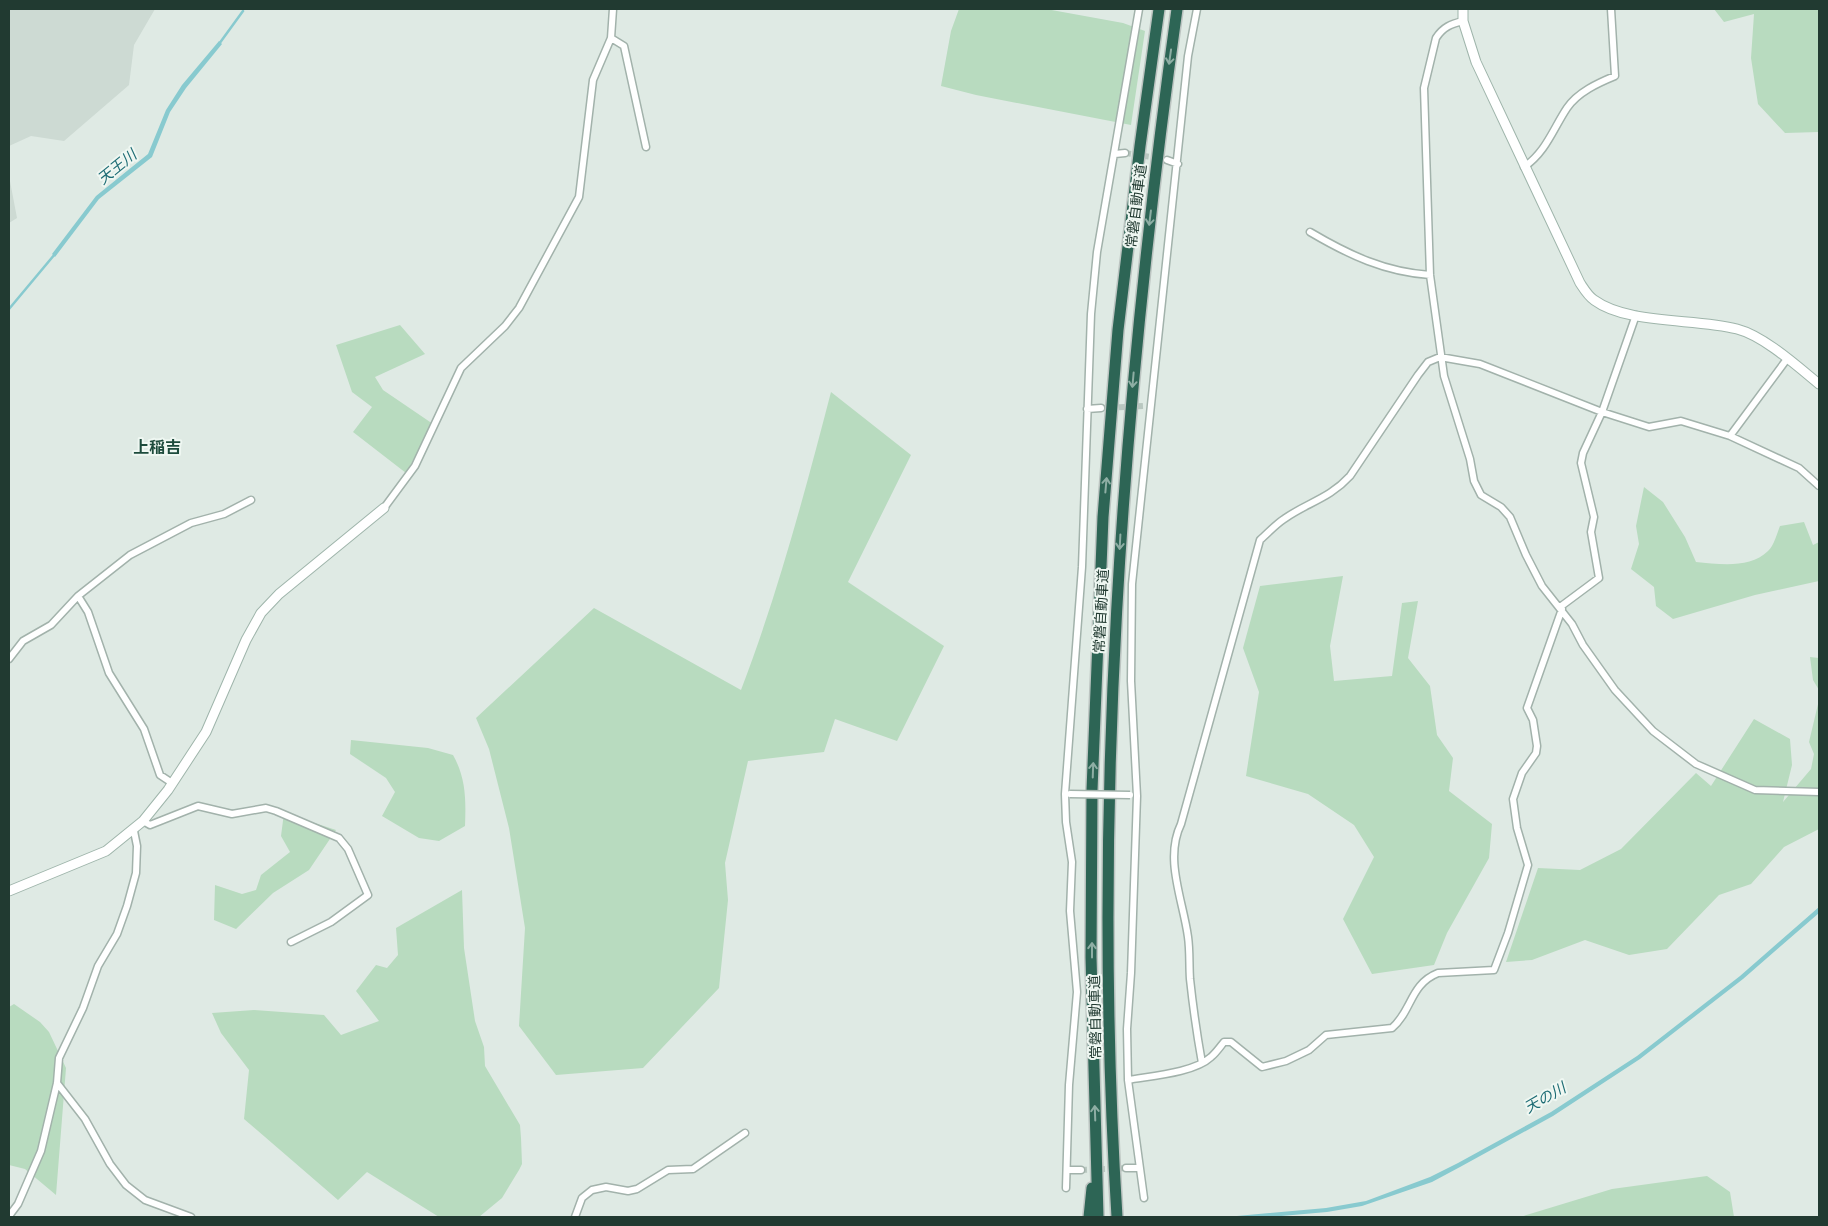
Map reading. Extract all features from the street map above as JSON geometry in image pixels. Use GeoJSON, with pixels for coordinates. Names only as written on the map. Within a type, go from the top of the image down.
{"type":"FeatureCollection","features":[{"type":"Feature","properties":{"kind":"highway","name":"常磐自動車道"},"geometry":{"type":"LineString","coordinates":[[1098,1217],[1092,957],[1092,790],[1103,517],[1118,330],[1159,9]]}},
{"type":"Feature","properties":{"kind":"highway","name":"常磐自動車道"},"geometry":{"type":"LineString","coordinates":[[1117,1217],[1109,916],[1110,780],[1120,534],[1137,329],[1157,150],[1177,9]]}},
{"type":"Feature","properties":{"kind":"highway"},"geometry":{"type":"LineString","coordinates":[[1089,1217],[1096,1161]]}},
{"type":"Feature","properties":{"kind":"street"},"geometry":{"type":"LineString","coordinates":[[9,891],[91,859],[120,842],[134,831],[172,783],[206,732],[246,640],[261,613],[279,594],[384,508],[415,466],[461,368],[506,326],[519,308],[579,197],[593,80],[611,38],[613,9]]}},
{"type":"Feature","properties":{"kind":"street"},"geometry":{"type":"LineString","coordinates":[[1066,1188],[1069,1085],[1077,992],[1070,911],[1072,862],[1066,822],[1082,567],[1091,314],[1097,252],[1139,9]]}},
{"type":"Feature","properties":{"kind":"street"},"geometry":{"type":"LineString","coordinates":[[1144,1198],[1128,1080],[1127,1029],[1131,973],[1134,796],[1131,681],[1132,584],[1147,406],[1178,164],[1188,56],[1197,9]]}},
{"type":"Feature","properties":{"kind":"street"},"geometry":{"type":"LineString","coordinates":[[1463,9],[1463,21],[1476,62],[1580,283],[1595,301],[1619,312],[1736,329],[1750,334],[1819,384]]}},
{"type":"Feature","properties":{"kind":"street"},"geometry":{"type":"LineString","coordinates":[[1524,166],[1535,159],[1554,134],[1568,107],[1591,87],[1615,76],[1611,9]]}},
{"type":"Feature","properties":{"kind":"street"},"geometry":{"type":"LineString","coordinates":[[1463,21],[1449,24],[1440,31],[1436,38],[1424,88],[1430,275],[1440,356],[1444,376],[1470,459],[1474,481],[1481,495],[1501,507],[1510,517],[1542,586],[1561,608],[1583,645],[1615,690],[1653,731],[1696,764],[1755,790],[1819,792]]}},
{"type":"Feature","properties":{"kind":"street"},"geometry":{"type":"LineString","coordinates":[[611,38],[624,46],[646,147]]}},
{"type":"Feature","properties":{"kind":"street"},"geometry":{"type":"LineString","coordinates":[[1115,154],[1125,153]]}},
{"type":"Feature","properties":{"kind":"street"},"geometry":{"type":"LineString","coordinates":[[1167,160],[1178,164]]}},
{"type":"Feature","properties":{"kind":"street"},"geometry":{"type":"LineString","coordinates":[[1310,232],[1343,252],[1371,264],[1407,274],[1430,275]]}},
{"type":"Feature","properties":{"kind":"street"},"geometry":{"type":"LineString","coordinates":[[1128,1080],[1173,1072],[1202,1063],[1211,1057],[1224,1042],[1231,1042],[1262,1067],[1286,1061],[1309,1050],[1326,1034],[1392,1028],[1398,1022],[1419,984],[1431,976],[1445,972],[1494,970],[1508,933],[1528,865],[1517,828],[1513,800],[1522,773],[1536,753],[1537,746],[1533,720],[1527,708],[1561,608],[1599,578],[1591,532],[1594,517],[1581,463],[1582,453],[1602,412],[1636,315]]}},
{"type":"Feature","properties":{"kind":"street"},"geometry":{"type":"LineString","coordinates":[[1202,1063],[1192,999],[1188,937],[1178,890],[1174,848],[1175,837],[1181,824],[1260,540],[1285,518],[1320,501],[1339,488],[1350,476],[1428,362],[1440,356],[1480,364],[1602,412],[1649,427],[1681,421],[1730,436],[1799,468],[1819,486]]}},
{"type":"Feature","properties":{"kind":"street"},"geometry":{"type":"LineString","coordinates":[[1730,436],[1787,359]]}},
{"type":"Feature","properties":{"kind":"street"},"geometry":{"type":"LineString","coordinates":[[1087,409],[1101,408]]}},
{"type":"Feature","properties":{"kind":"street"},"geometry":{"type":"LineString","coordinates":[[9,659],[23,641],[51,625],[78,596],[130,555],[191,523],[224,514],[252,500]]}},
{"type":"Feature","properties":{"kind":"street"},"geometry":{"type":"LineString","coordinates":[[78,596],[88,612],[109,673],[144,729],[160,776],[172,783]]}},
{"type":"Feature","properties":{"kind":"street"},"geometry":{"type":"LineString","coordinates":[[1068,794],[1134,796]]}},
{"type":"Feature","properties":{"kind":"street"},"geometry":{"type":"LineString","coordinates":[[143,821],[150,825],[198,806],[232,814],[266,808],[276,810],[339,838],[348,849],[368,895],[331,922],[291,942]]}},
{"type":"Feature","properties":{"kind":"street"},"geometry":{"type":"LineString","coordinates":[[9,1216],[18,1204],[41,1151],[57,1083],[59,1058],[83,1008],[98,966],[116,934],[127,906],[136,873],[137,846],[134,831]]}},
{"type":"Feature","properties":{"kind":"street"},"geometry":{"type":"LineString","coordinates":[[57,1083],[85,1119],[110,1164],[126,1185],[145,1200],[190,1217]]}},
{"type":"Feature","properties":{"kind":"street"},"geometry":{"type":"LineString","coordinates":[[575,1217],[582,1198],[592,1190],[606,1187],[628,1192],[637,1190],[668,1170],[693,1169],[745,1133]]}},
{"type":"Feature","properties":{"kind":"street"},"geometry":{"type":"LineString","coordinates":[[1126,1168],[1139,1168]]}},
{"type":"Feature","properties":{"kind":"street"},"geometry":{"type":"LineString","coordinates":[[1067,1170],[1081,1170]]}},
{"type":"Feature","properties":{"kind":"shaded area"},"geometry":{"type":"Polygon","coordinates":[[[9,9],[155,9],[134,45],[129,85],[64,141],[31,136],[9,146],[9,9]]]}},
{"type":"Feature","properties":{"kind":"shaded area"},"geometry":{"type":"Polygon","coordinates":[[[9,176],[17,218],[9,223],[9,176]]]}},
{"type":"Feature","properties":{"kind":"green space"},"geometry":{"type":"Polygon","coordinates":[[[959,9],[1046,9],[1123,23],[1145,31],[1131,125],[976,95],[941,86],[951,31],[959,9]]]}},
{"type":"Feature","properties":{"kind":"green space"},"geometry":{"type":"Polygon","coordinates":[[[1714,9],[1819,9],[1819,132],[1785,133],[1758,104],[1751,58],[1754,14],[1724,22],[1714,9]]]}},
{"type":"Feature","properties":{"kind":"green space"},"geometry":{"type":"Polygon","coordinates":[[[400,325],[425,354],[375,377],[383,390],[433,424],[406,473],[353,432],[372,407],[352,392],[336,345],[400,325]]]}},
{"type":"Feature","properties":{"kind":"green space"},"geometry":{"type":"Polygon","coordinates":[[[831,392],[911,455],[848,582],[944,646],[897,741],[835,719],[824,752],[748,761],[725,863],[728,900],[719,988],[643,1068],[556,1075],[519,1026],[525,928],[509,828],[489,749],[476,718],[594,608],[741,690],[779,579],[831,392]]]}},
{"type":"Feature","properties":{"kind":"green space"},"geometry":{"type":"Polygon","coordinates":[[[1644,487],[1663,502],[1685,537],[1696,562],[1734,564],[1752,561],[1761,557],[1770,549],[1780,526],[1804,522],[1813,545],[1819,542],[1819,581],[1755,595],[1673,619],[1656,606],[1654,587],[1631,569],[1639,544],[1636,526],[1644,487]]]}},
{"type":"Feature","properties":{"kind":"green space"},"geometry":{"type":"Polygon","coordinates":[[[1343,576],[1330,646],[1334,681],[1392,676],[1402,603],[1418,601],[1408,658],[1430,686],[1437,735],[1453,758],[1449,791],[1492,824],[1489,858],[1447,933],[1434,965],[1372,974],[1343,919],[1374,857],[1354,825],[1308,794],[1246,776],[1259,692],[1243,648],[1260,586],[1343,576]]]}},
{"type":"Feature","properties":{"kind":"green space"},"geometry":{"type":"Polygon","coordinates":[[[1810,657],[1819,658],[1819,690],[1813,680],[1810,657]]]}},
{"type":"Feature","properties":{"kind":"green space"},"geometry":{"type":"Polygon","coordinates":[[[1819,700],[1819,829],[1784,847],[1751,884],[1719,895],[1667,949],[1629,955],[1585,940],[1532,960],[1506,962],[1538,868],[1580,870],[1621,849],[1696,773],[1711,786],[1754,719],[1790,739],[1792,765],[1783,802],[1811,769],[1814,754],[1809,742],[1819,700]]]}},
{"type":"Feature","properties":{"kind":"green space"},"geometry":{"type":"Polygon","coordinates":[[[351,740],[428,748],[453,755],[463,781],[465,826],[439,841],[419,838],[382,816],[395,792],[386,778],[350,754],[351,740]]]}},
{"type":"Feature","properties":{"kind":"green space"},"geometry":{"type":"Polygon","coordinates":[[[284,813],[336,830],[309,870],[273,893],[236,929],[214,920],[215,885],[242,894],[256,890],[261,875],[290,852],[281,836],[284,813]]]}},
{"type":"Feature","properties":{"kind":"green space"},"geometry":{"type":"Polygon","coordinates":[[[462,890],[464,948],[475,1021],[484,1047],[485,1066],[520,1125],[522,1164],[502,1198],[479,1217],[439,1217],[367,1172],[338,1200],[244,1119],[249,1070],[221,1033],[212,1013],[254,1010],[324,1015],[341,1035],[379,1021],[356,991],[376,965],[387,968],[398,955],[396,928],[462,890]]]}},
{"type":"Feature","properties":{"kind":"green space"},"geometry":{"type":"Polygon","coordinates":[[[14,1004],[40,1022],[49,1032],[66,1068],[56,1195],[25,1169],[9,1165],[9,1007],[14,1004]]]}},
{"type":"Feature","properties":{"kind":"green space"},"geometry":{"type":"Polygon","coordinates":[[[1707,1176],[1730,1192],[1734,1217],[1520,1217],[1612,1189],[1707,1176]]]}},
{"type":"Feature","properties":{"kind":"water"},"geometry":{"type":"Polygon","coordinates":[[[219,41],[222,44],[186,88],[170,112],[152,157],[99,199],[55,257],[52,254],[96,196],[148,154],[166,110],[182,85],[219,41]]]}},
{"type":"Feature","properties":{"kind":"water"},"geometry":{"type":"Polygon","coordinates":[[[1819,907],[1819,913],[1743,979],[1640,1059],[1553,1116],[1432,1182],[1362,1206],[1327,1212],[1270,1217],[1226,1217],[1326,1208],[1366,1201],[1430,1177],[1458,1163],[1551,1112],[1637,1056],[1740,976],[1819,907]]]}},
{"type":"Feature","properties":{"kind":"waterway","name":"天王川"},"geometry":{"type":"LineString","coordinates":[[219,44],[243,11]]}},
{"type":"Feature","properties":{"kind":"waterway","name":"天王川"},"geometry":{"type":"LineString","coordinates":[[9,309],[55,254]]}},
{"type":"Feature","properties":{"kind":"tunnel"},"geometry":{"type":"LineString","coordinates":[[1125,153],[1158,158]]}},
{"type":"Feature","properties":{"kind":"tunnel"},"geometry":{"type":"LineString","coordinates":[[1101,408],[1144,406]]}},
{"type":"Feature","properties":{"kind":"tunnel"},"geometry":{"type":"LineString","coordinates":[[1081,1170],[1126,1168]]}},
{"type":"Feature","properties":{"kind":"district","name":"上稲吉"},"geometry":{"type":"Point","coordinates":[157,447]}},
{"type":"Feature","properties":{"kind":"water label","name":"天の川"},"geometry":{"type":"Point","coordinates":[1545,1098]}}]}
